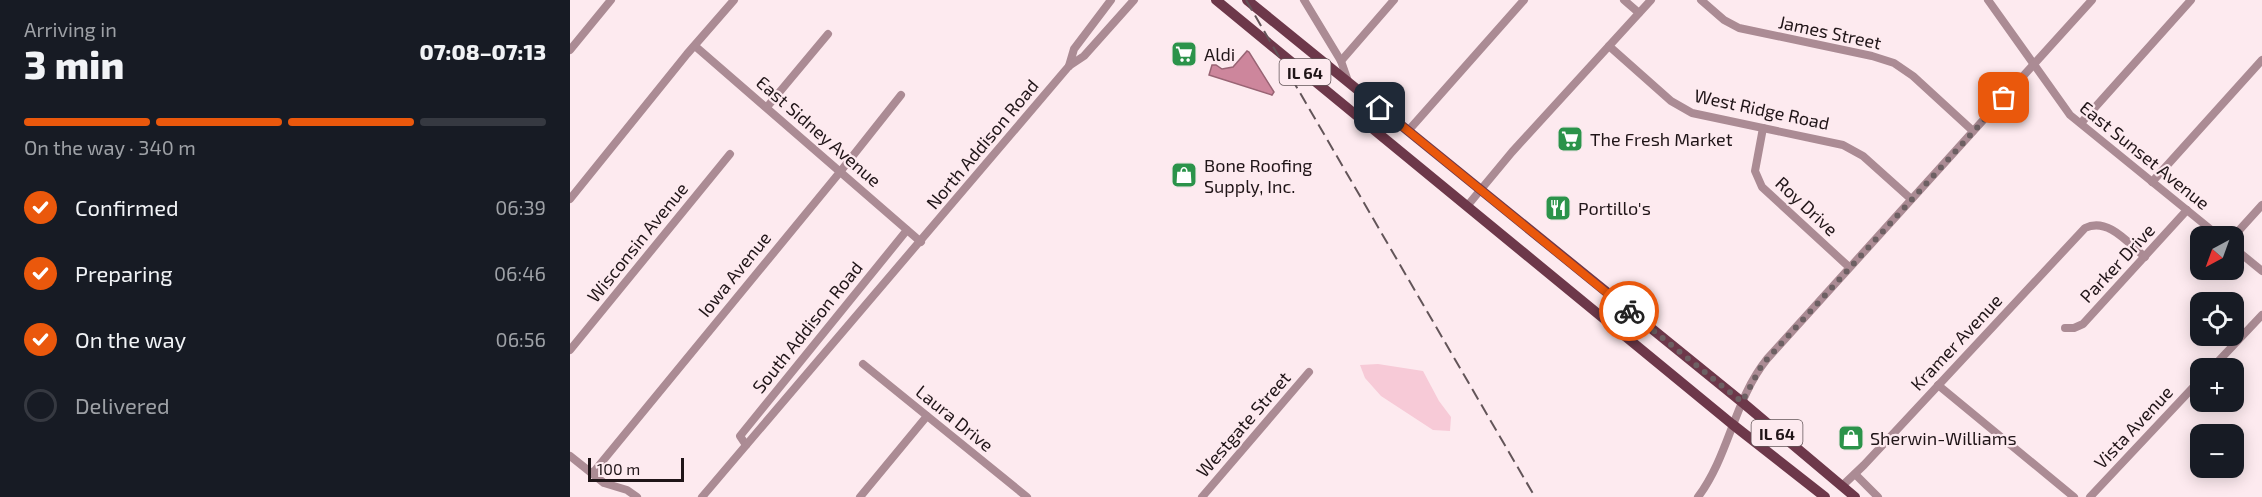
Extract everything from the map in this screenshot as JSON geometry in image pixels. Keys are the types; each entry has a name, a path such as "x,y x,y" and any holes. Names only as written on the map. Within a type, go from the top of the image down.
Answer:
{"main road":[{"name":"IL 64","path":"1216,0 1732,424 1823,496"},
{"name":"IL 64","path":"1247,0 1742,402 1855,497"}],"street":[{"path":"570,50 611,0"},
{"path":"570,199 734,0"},
{"name":"North Addison Road","path":"1069,66 1074,49 1111,0"},
{"name":"North Addison Road","path":"921,242 1069,66 1084,56 1134,0"},
{"path":"1304,0 1341,61 1348,81"},
{"path":"1341,61 1394,0"},
{"path":"1408,131 1524,0"},
{"path":"1624,0 1639,13"},
{"path":"1468,205 1512,152 1651,0"},
{"name":"James Street","path":"1701,0 1724,20 1739,28 1872,56 1894,63 1913,76 1974,130"},
{"name":"East Sunset Avenue","path":"1988,0 2063,107 2207,226"},
{"path":"1698,497 1712,478 1742,402 1767,359 2092,0"},
{"path":"2081,123 2192,0"},
{"path":"767,107 828,34"},
{"name":"East Sidney Avenue","path":"695,46 921,242"},
{"name":"West Ridge Road","path":"1609,46 1681,108 1707,117 1849,147 1863,156 1911,199"},
{"path":"2152,182 2262,60"},
{"name":"Iowa Avenue","path":"592,474 901,95"},
{"name":"Roy Drive","path":"1763,128 1755,171 1762,187 1849,267"},
{"name":"Wisconsin Avenue","path":"570,350 730,154"},
{"path":"2243,226 2262,205"},
{"name":"Parker Drive","path":"2065,328 2074,328 2082,324 2187,210"},
{"name":"Kramer Avenue","path":"1842,486 2082,230 2102,224 2145,257"},
{"name":"South Addison Road","path":"746,446 740,436 908,230"},
{"name":"South Addison Road","path":"702,497 921,242"},
{"path":"2244,256 2262,271"},
{"path":"2221,358 2262,315"},
{"name":"Laura Drive","path":"863,364 1027,497"},
{"name":"Westgate Street","path":"1202,497 1309,372"},
{"path":"1938,384 2074,497"},
{"name":"Vista Avenue","path":"2091,497 2190,391"},
{"path":"860,497 927,416"},
{"path":"570,456 604,483 627,490 637,497"},
{"path":"1855,474 1878,497"}],"shaded area":[{"path":"1247,51 1274,92 1272,95 1209,75 1212,65 1222,69 1233,67"},
{"path":"1378,364 1423,371 1439,401 1451,417 1450,431 1433,430 1381,396 1365,378 1360,365"}],"railway":[{"path":"1246,0 1535,497"}],"way so far":[{"path":"1629,311 1742,402 1762,365 2004,98"}],"place":[{"name":"Aldi","path":"1184,54"},
{"name":"The Fresh Market","path":"1570,139"},
{"name":"Bone Roofing Supply, Inc.","path":"1184,175"},
{"name":"Portillo's","path":"1558,208"},
{"name":"Sherwin-Williams","path":"1851,438"}],"route":[{"path":"1380,108 1629,311"}]}
